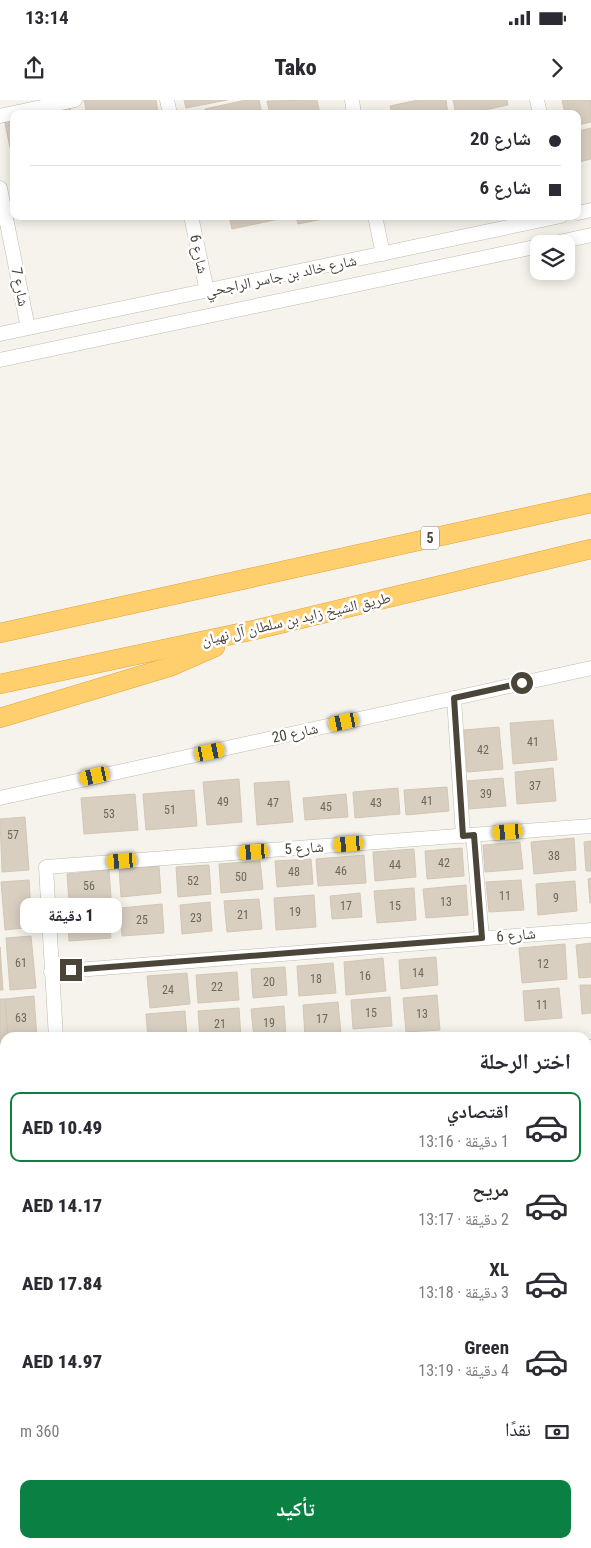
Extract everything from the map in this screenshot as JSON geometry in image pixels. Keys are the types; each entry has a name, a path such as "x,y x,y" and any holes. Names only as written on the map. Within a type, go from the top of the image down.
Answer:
{"highway":[{"name":"5","path":"0,633 591,503"},
{"name":"طريق الشيخ زايد بن سلطان آل نهيان","path":"0,684 254,630 591,549"},
{"path":"0,718 169,667 254,630"}],"street":[{"path":"28,110 75,100"},
{"name":"شارع 7","path":"0,188 28,328"},
{"name":"شارع 6","path":"192,220 207,291"},
{"path":"376,220 383,254"},
{"name":"شارع خالد بن جاسر الراجحي","path":"0,334 542,220"},
{"path":"575,239 591,235"},
{"name":"شارع خالد بن جاسر الراجحي","path":"0,360 530,248"},
{"path":"136,306 137,325 142,330"},
{"path":"96,314 102,319 104,326 103,334 98,340"},
{"name":"شارع 20","path":"0,798 591,668"},
{"path":"454,698 468,835 482,938"},
{"name":"شارع 5","path":"52,972 46,866 591,826"},
{"name":"شارع 6","path":"52,972 591,930"},
{"path":"52,972 56,1032"}],"building":[{"path":"84,100 156,100 158,110 86,110"},
{"path":"184,100 227,100 186,108"},
{"path":"246,100 259,100 261,110 205,110"},
{"path":"317,100 319,110 269,110 267,101"},
{"path":"418,100 446,100 447,110 391,110 390,106"},
{"path":"453,100 507,100 508,105 485,110 455,110"},
{"path":"562,100 591,100 591,122 581,124 581,110 564,110"},
{"path":"70,104 71,110 42,110"},
{"path":"10,117 10,148 4,118"},
{"path":"591,128 591,159 581,162 581,130"},
{"path":"230,220 275,220 232,229"},
{"path":"297,220 318,220 298,224"},
{"path":"553,720 557,760 513,764 510,723"},
{"path":"499,727 503,769 467,772 464,730"},
{"path":"553,768 556,801 517,804 515,772"},
{"path":"503,778 506,806 468,809 466,781"},
{"path":"239,779 242,822 207,825 203,782"},
{"path":"289,781 293,822 257,825 254,783"},
{"path":"447,787 449,811 406,815 404,790"},
{"path":"398,788 400,814 355,818 353,792"},
{"path":"194,790 197,826 146,830 143,794"},
{"path":"135,794 138,830 84,834 81,798"},
{"path":"346,794 348,817 305,820 303,798"},
{"path":"25,817 29,870 2,872 0,819"},
{"path":"574,838 576,870 534,874 531,842"},
{"path":"591,841 591,871 586,871 584,842"},
{"path":"520,842 523,869 485,872 483,845"},
{"path":"462,848 464,876 427,879 425,851"},
{"path":"414,849 416,877 375,881 373,852"},
{"path":"364,855 366,883 318,886 316,859"},
{"path":"311,859 313,884 277,887 275,861"},
{"path":"260,861 263,889 221,893 219,864"},
{"path":"209,865 211,894 178,897 176,867"},
{"path":"159,866 161,893 121,897 119,869"},
{"path":"109,870 111,898 69,902 67,874"},
{"path":"591,878 591,903 590,903 588,879"},
{"path":"29,880 32,927 5,930 1,882"},
{"path":"521,880 524,910 489,912 486,882"},
{"path":"575,881 577,911 538,915 536,884"},
{"path":"466,885 468,915 426,918 423,889"},
{"path":"414,888 416,920 377,923 374,891"},
{"path":"360,893 362,917 332,919 330,896"},
{"path":"314,895 316,927 276,930 274,898"},
{"path":"259,899 262,929 227,932 224,901"},
{"path":"210,902 212,931 182,934 180,905"},
{"path":"162,904 164,933 122,936 120,908"},
{"path":"108,906 111,938 69,941 67,910"},
{"path":"31,936 36,988 10,990 6,938"},
{"path":"591,943 591,977 579,978 576,945"},
{"path":"565,944 567,979 522,983 519,948"},
{"path":"0,947 3,990 0,990"},
{"path":"436,957 438,985 401,989 399,960"},
{"path":"383,958 386,991 346,995 344,962"},
{"path":"333,963 336,993 299,996 297,966"},
{"path":"285,967 287,995 253,998 251,969"},
{"path":"237,972 239,1000 198,1003 196,975"},
{"path":"187,973 190,1004 150,1008 147,976"},
{"path":"580,985 591,985 591,1013 582,1014"},
{"path":"559,988 562,1018 525,1021 523,991"},
{"path":"437,995 440,1030 406,1032 403,998"},
{"path":"34,996 37,1032 8,1032 5,999"},
{"path":"390,997 392,1026 353,1029 351,1000"},
{"path":"0,999 5,999 8,1032 0,1032"},
{"path":"338,1002 341,1032 305,1032 303,1005"},
{"path":"284,1006 286,1032 253,1032 251,1009"},
{"path":"239,1008 241,1032 200,1032 198,1011"},
{"path":"185,1011 187,1032 148,1032 146,1014"}],"route":[{"path":"71,970 482,938 474,835 463,836 454,698 522,683"}]}
